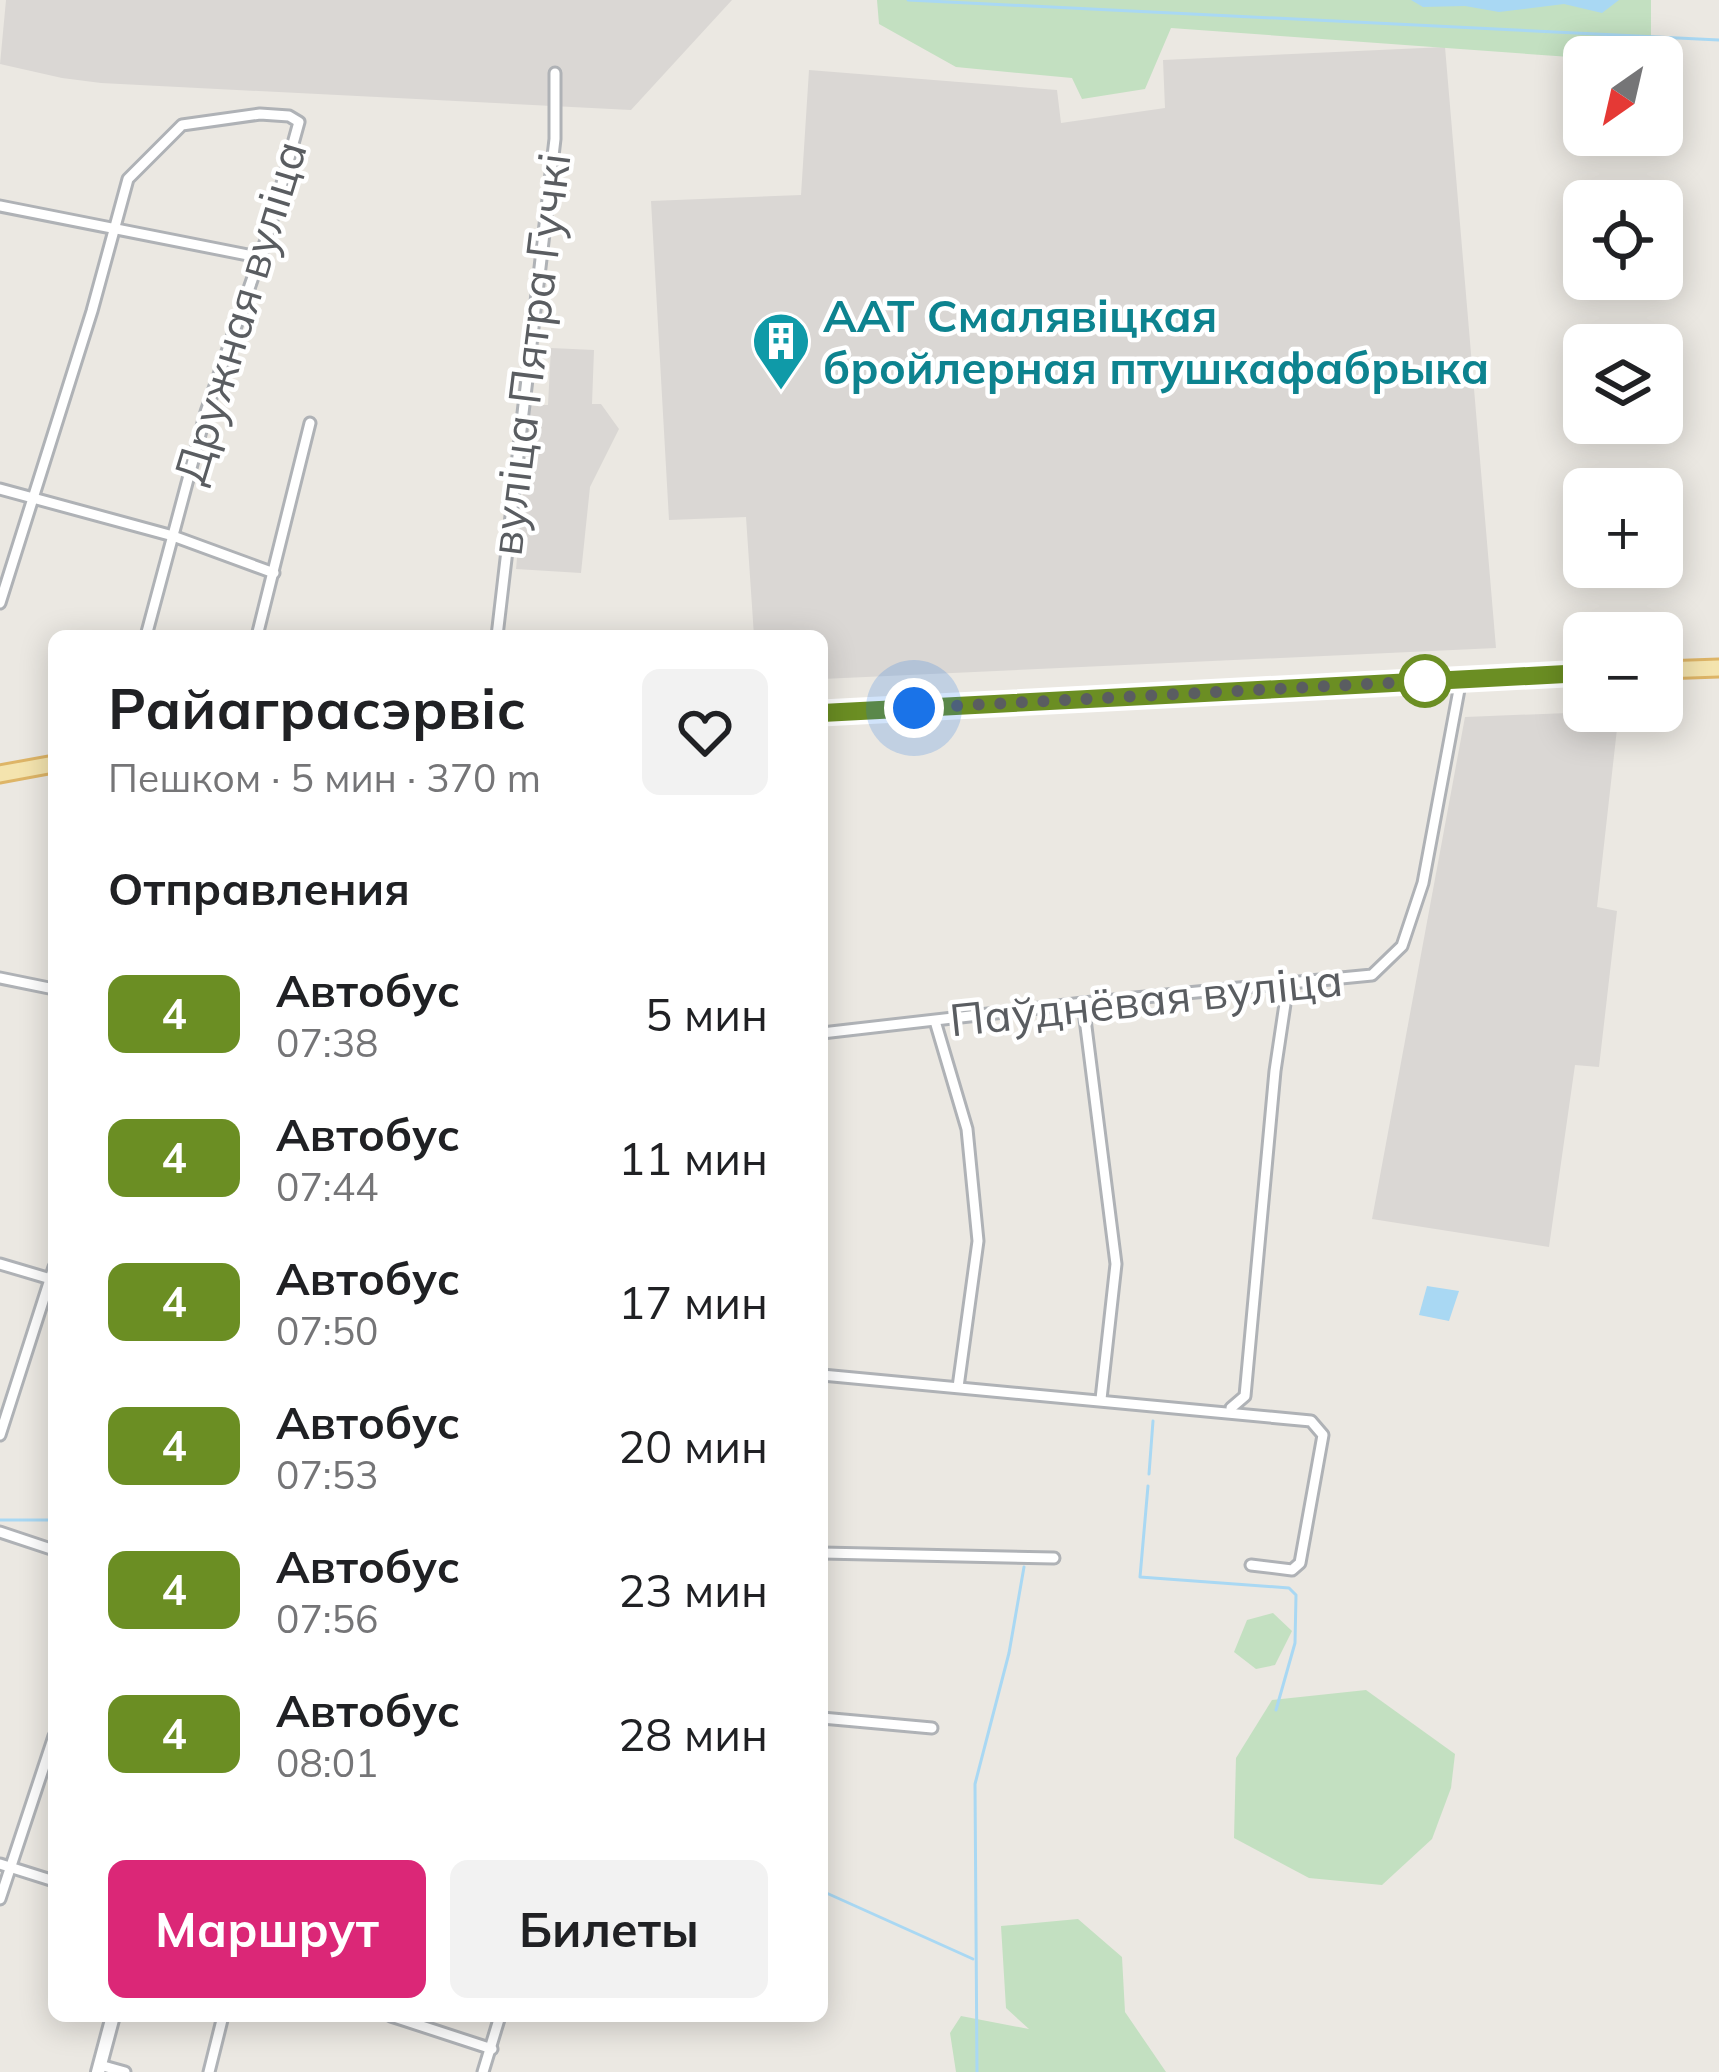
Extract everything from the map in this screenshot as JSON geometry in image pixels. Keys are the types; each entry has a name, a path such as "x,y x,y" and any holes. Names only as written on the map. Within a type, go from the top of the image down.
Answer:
{"main road":[{"path":"1683,669 1719,668"},
{"path":"828,713 1563,674"},
{"path":"0,774 48,765"}],"street":[{"name":"вуліца Пятра Гучкі","path":"498,630 555,139 555,73"},
{"name":"Дружная вуліца","path":"116,228 128,179 182,125 260,114 289,116 299,122 206,412 148,630"},
{"path":"0,206 258,257"},
{"path":"0,603 116,228"},
{"path":"259,630 310,423"},
{"path":"0,489 173,536 274,573"},
{"name":"Паўднёвая вуліца","path":"828,1033 1372,975 1402,946 1423,883 1461,679"},
{"path":"0,978 48,988"},
{"path":"1220,1411 1237,1406 1245,1396 1275,1070 1288,984"},
{"path":"1083,1003 1116,1264 1101,1399"},
{"path":"935,1021 967,1129 978,1240 958,1388"},
{"path":"0,1264 48,1279"},
{"path":"0,1435 48,1292"},
{"path":"828,1377 1311,1421 1323,1435 1300,1563 1292,1570 1251,1565"},
{"path":"0,1532 48,1548"},
{"path":"828,1553 1054,1558"},
{"path":"828,1719 932,1728"},
{"path":"0,1900 5,1866 48,1752"},
{"path":"5,1866 48,1879"},
{"path":"111,2022 99,2069 125,2072"},
{"path":"209,2072 222,2022"},
{"path":"409,2022 492,2049"},
{"path":"483,2072 499,2022"}],"shaded area":[{"path":"6,0 732,0 631,110 62,78 0,64"},
{"name":"ААТ Смалявіцкая бройлерная птушкафабрыка","path":"1445,47 1496,648 828,679 828,630 754,630 746,517 669,520 651,201 801,195 809,70 1057,90 1061,123 1165,108 1163,60"},
{"path":"551,348 594,350 592,404 601,404 619,429 590,487 581,573 516,569 531,405 548,405"},
{"path":"1563,713 1563,732 1617,732 1597,907 1617,911 1599,1067 1575,1065 1549,1247 1372,1219 1465,717"}],"green space":[{"path":"877,0 1651,0 1651,36 1563,36 1563,56 1171,28 1145,89 1082,99 1072,78 956,67 879,24"},
{"path":"1273,1613 1292,1631 1275,1665 1256,1669 1234,1652 1247,1620"},
{"path":"1366,1690 1455,1754 1451,1788 1432,1839 1382,1885 1309,1878 1234,1838 1236,1758 1272,1700"},
{"path":"1078,1919 1122,1957 1125,2012 1166,2072 956,2072 950,2033 961,2016 1029,2029 1006,2008 1001,1926"}],"water":[{"path":"1411,0 1619,0 1602,13 1564,4 1499,12 1465,6 1423,7"},
{"path":"1427,1286 1459,1291 1449,1321 1419,1315"}],"waterway":[{"path":"908,0 1719,40"},
{"path":"1149,1474 1153,1421"},
{"path":"1148,1486 1140,1577 1289,1588 1296,1595 1295,1643 1276,1710"},
{"path":"0,1520 48,1520"},
{"path":"977,2072 975,1784 1009,1653 1024,1567"},
{"path":"828,1894 973,1959"}],"bus line":[{"name":"4","path":"828,713 1563,674"}],"place":[{"name":"ААТ Смалявіцкая бройлерная птушкафабрыка","path":"781,392"}],"route":[{"path":"914,708 1425,681"}]}
